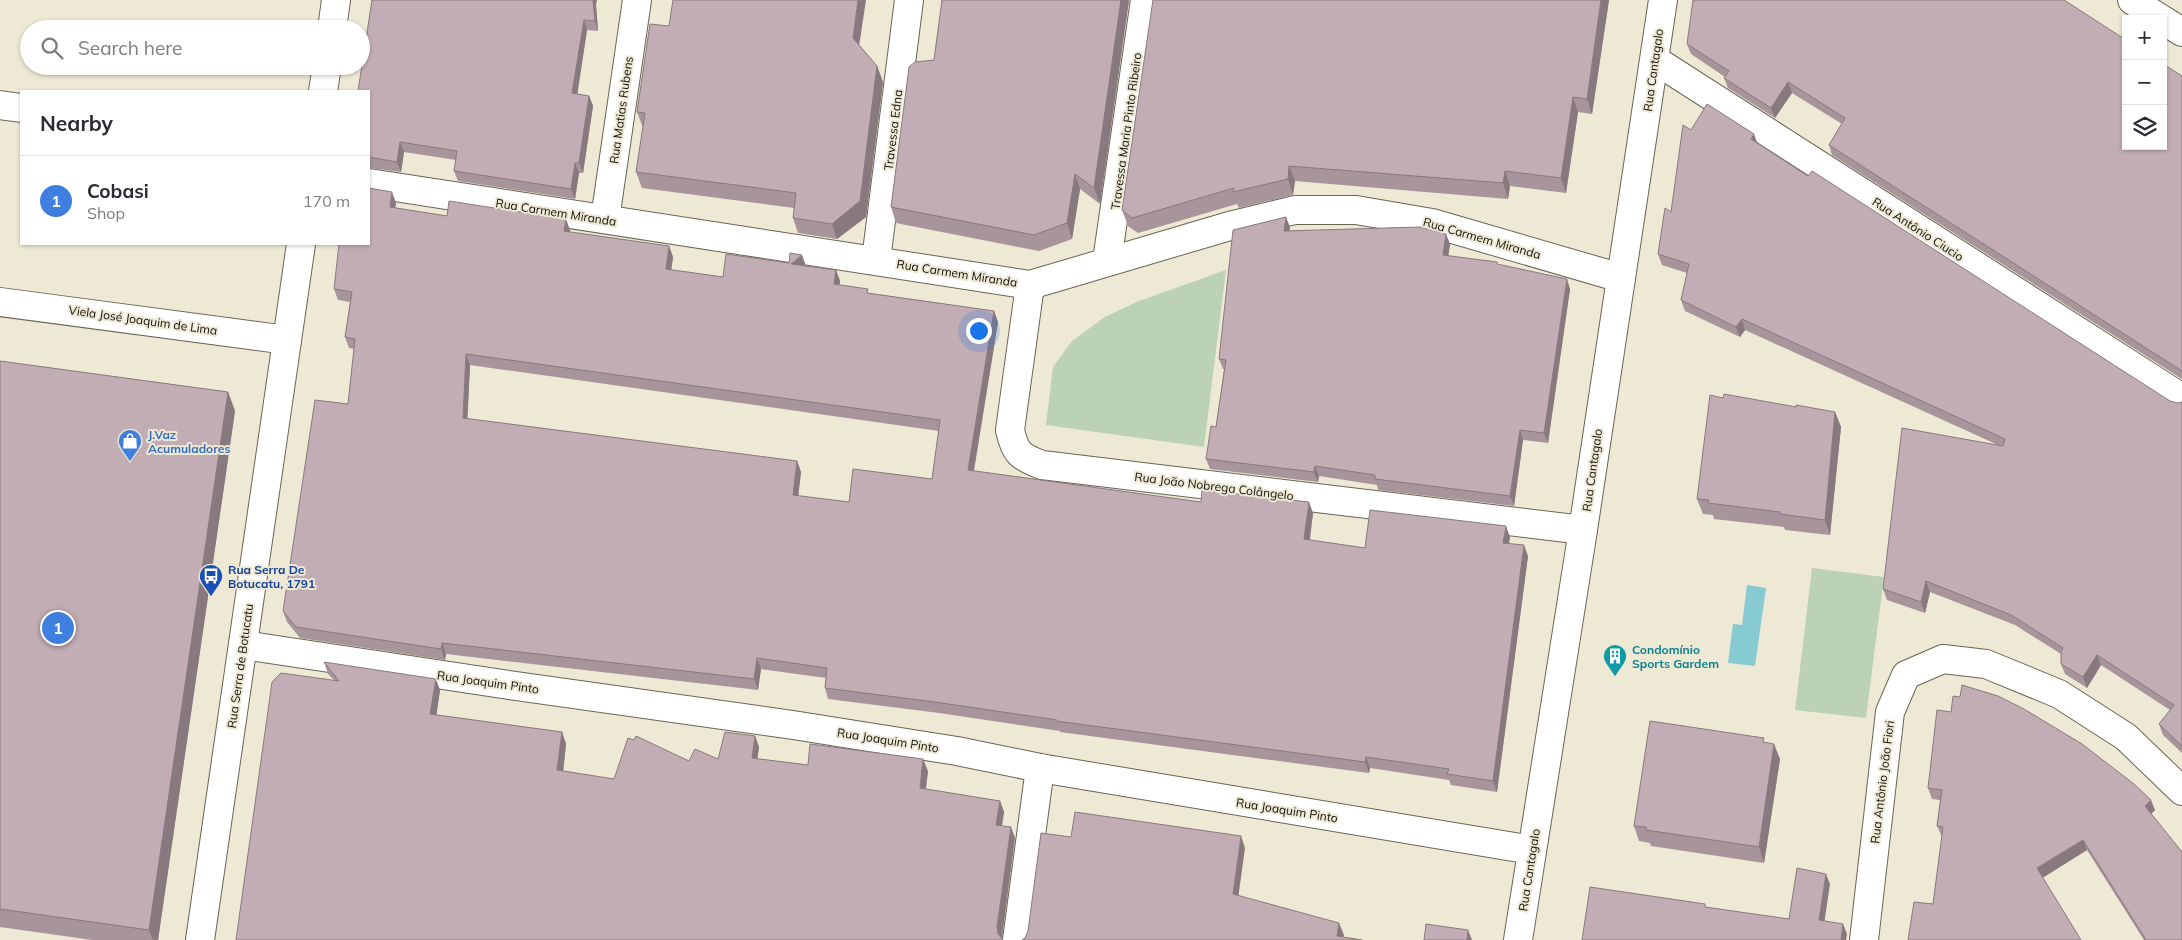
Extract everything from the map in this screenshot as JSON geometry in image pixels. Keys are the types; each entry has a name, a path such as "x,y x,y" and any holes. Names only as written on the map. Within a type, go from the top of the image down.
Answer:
{"street":[{"path":"333,20 336,0"},
{"name":"Rua Matias Rubens","path":"605,219 637,0"},
{"name":"Travessa Edna","path":"876,260 909,0"},
{"name":"Travessa Maria Pinto Ribeiro","path":"1106,261 1146,0"},
{"name":"Rua Cantagalo","path":"1518,940 1583,530 1663,0"},
{"path":"2132,0 2156,15"},
{"path":"2167,22 2182,32"},
{"name":"Rua Antônio Ciucio","path":"1655,60 2182,398"},
{"path":"323,90 325,75"},
{"path":"0,105 20,108"},
{"name":"Rua Carmem Miranda","path":"370,183 1030,285 1233,225 1295,210 1356,210 1432,222 1621,278"},
{"name":"Rua Serra de Botucatu","path":"200,940 301,245"},
{"name":"Rua João Nobrega Colângelo","path":"1030,285 1010,430 1013,446 1025,459 1042,465 1583,530"},
{"name":"Viela José Joaquim de Lima","path":"0,302 287,340"},
{"name":"Rua Joaquim Pinto","path":"243,645 508,686 793,725 957,751 1040,768 1532,850"},
{"name":"Rua Antônio João Fiori","path":"1864,940 1890,712 1906,676 1943,659 1986,664 2059,694 2126,737 2182,790"},
{"path":"1018,940 1040,768"}],"green space":[{"path":"1226,270 1204,447 1046,425 1053,367 1072,341 1105,317 1139,301"},
{"path":"1812,568 1884,577 1866,718 1795,710"}],"water":[{"path":"1747,585 1766,588 1755,666 1728,663 1733,624 1742,625"}],"building":[{"path":"372,0 593,0 595,21 584,20 572,93 589,96 579,163 575,163 571,189 454,171 457,151 400,142 397,162 370,157 370,90 358,90 360,75 370,75 369,20"},
{"path":"673,0 858,0 853,38 877,66 860,201 832,224 793,218 796,193 636,172 645,113 637,112 650,24 669,26"},
{"path":"942,0 1121,0 1094,188 1075,174 1067,223 1034,235 891,207 909,67 915,62 934,60"},
{"path":"1153,0 1601,0 1587,99 1573,97 1561,178 1505,171 1503,183 1289,166 1288,179 1233,192 1234,188 1132,218 1122,210"},
{"path":"1693,0 2064,0 2122,37 2122,150 2167,150 2167,67 2182,76 2182,371 1829,145 1845,118 1788,82 1771,108 1724,78 1729,71 1687,44"},
{"path":"1707,104 1754,134 1751,139 1808,176 1812,171 2170,401 2182,402 2182,746 2159,724 2174,705 2097,655 2083,677 2061,664 2063,648 2011,615 1926,581 1921,602 1883,589 1902,428 2003,446 2005,439 1742,319 1736,327 1681,300 1689,264 1658,254 1665,208 1671,212 1683,125 1691,130"},
{"path":"370,188 392,192 390,207 447,216 449,201 566,219 564,231 669,246 666,269 723,277 726,254 789,263 790,253 802,255 791,264 836,270 834,284 868,289 867,293 994,311 968,470 1201,502 1202,490 1309,502 1304,539 1365,548 1370,510 1506,526 1503,543 1524,545 1493,781 1447,774 1449,769 1366,757 1365,762 825,688 827,668 757,658 754,679 442,643 441,649 296,627 283,611 315,400 348,404 355,339 345,337 352,292 334,289 339,245 370,245","holes":["466,354 940,420 932,479 853,469 849,502 793,495 797,461 463,418"]},
{"path":"1286,217 1284,231 1420,227 1446,234 1443,255 1497,262 1497,264 1567,279 1544,433 1520,430 1510,496 1375,479 1375,475 1315,466 1314,472 1206,459 1211,426 1216,427 1226,360 1219,359 1233,230"},
{"path":"0,361 228,392 149,930 0,909"},
{"path":"1724,394 1835,412 1825,520 1708,503 1709,500 1697,499 1710,395 1723,398"},
{"path":"324,662 436,679 430,714 562,732 557,770 614,779 628,738 634,740 636,736 689,761 695,749 718,759 725,732 755,736 752,758 808,765 810,744 923,759 920,788 1000,801 996,825 1011,827 997,927 998,934 1003,940 236,940 272,682 281,673 339,681"},
{"path":"1962,685 1998,696 2024,709 2082,744 2134,784 2151,800 2145,806 2182,852 2182,940 2146,940 2083,840 2037,868 2081,940 1908,940 1914,902 1933,904 1943,827 1937,826 1942,790 1928,788 1937,710 1951,712 1953,696 1960,697"},
{"path":"1650,721 1764,738 1763,742 1774,744 1759,847 1646,830 1646,827 1634,826"},
{"path":"1075,812 1241,836 1233,894 1339,923 1337,936 1362,940 1022,940 1028,931 1041,833 1071,837"},
{"path":"1797,868 1826,874 1819,920 1843,924 1841,940 1582,940 1590,887 1789,919"},
{"path":"1426,924 1468,930 1467,940 1424,940"}],"place":[{"name":"J.Vaz Acumuladores","path":"130,462"},
{"name":"Rua Serra De Botucatu, 1791","path":"211,597"},
{"name":"Cobasi","path":"58,628"},
{"name":"Condomínio Sports Gardem","path":"1615,677"}]}
